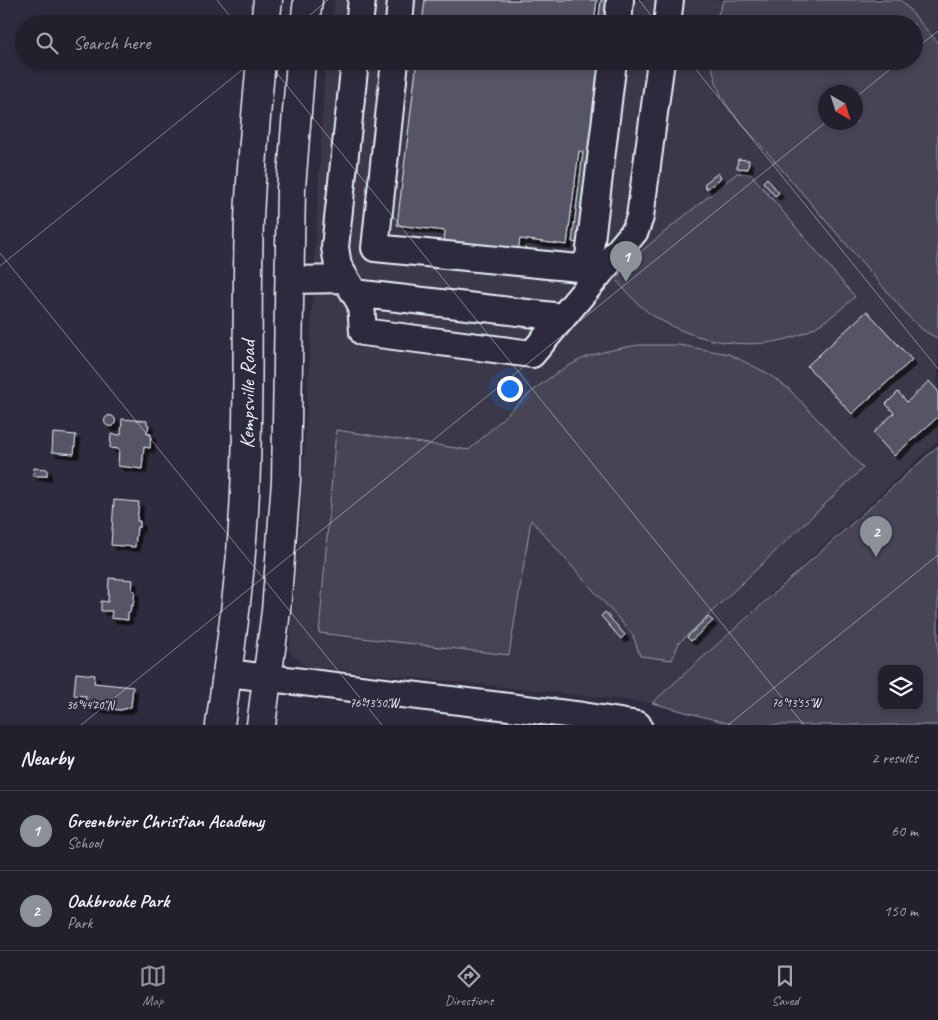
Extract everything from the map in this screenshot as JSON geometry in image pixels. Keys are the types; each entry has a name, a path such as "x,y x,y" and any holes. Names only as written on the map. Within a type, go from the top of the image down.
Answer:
{"main road":[{"path":"266,15 268,0"},
{"path":"306,15 308,0"},
{"name":"Kempsville Road","path":"220,725 239,576 244,512 247,448 249,220 254,124 260,70"},
{"name":"Kempsville Road","path":"261,725 282,546 286,482 291,188 300,70"}],"street":[{"path":"360,15 362,0"},
{"path":"400,15 401,0"},
{"path":"619,15 620,0"},
{"path":"668,15 670,0"},
{"path":"354,70 335,247 338,266 362,304 363,332 532,354 635,231 640,217 661,70"},
{"path":"394,70 374,248 578,268 584,264 588,257 612,70"},
{"path":"288,280 349,286 562,317"},
{"path":"228,673 583,721 638,725"}],"shaded area":[{"path":"335,0 938,0 938,441 652,703 305,666 289,652 301,513 325,70 923,70 923,15 332,15"},
{"path":"724,0 901,0 914,15 718,15"},
{"path":"923,26 938,43 938,339 923,330 910,318 732,112 718,88 713,70 923,70"},
{"path":"737,173 751,174 855,297 823,322 802,334 784,340 746,344 707,339 688,333 654,316 638,304 615,279 644,249"},
{"path":"638,345 679,345 729,354 767,373 789,389 863,468 679,643 672,660 640,656 633,635 531,520 509,655 319,633 336,430 469,450 525,398 555,374 589,356"},
{"path":"938,446 938,725 734,725 652,703"}],"building":[{"path":"425,0 597,0 595,15 423,15"},
{"path":"601,0 608,0 606,15 599,15"},
{"path":"416,70 600,70 579,243 572,242 583,152 579,151 567,245 520,239 518,250 444,241 445,231 397,225"},
{"path":"738,159 749,160 748,169 737,168"},
{"path":"718,173 721,178 707,189 704,184"},
{"path":"767,178 779,193 775,196 763,182"},
{"path":"867,311 912,360 852,414 807,366"},
{"path":"929,381 938,391 938,417 894,456 873,433 894,413 886,404 898,392 907,402"},
{"path":"110,415 116,421 110,427 104,421"},
{"path":"122,419 147,421 149,425 146,433 151,434 150,448 144,447 142,469 118,466 119,449 110,448 111,434 121,435"},
{"path":"53,433 76,435 74,454 52,452"},
{"path":"34,468 47,469 47,476 33,476"},
{"path":"114,500 139,502 137,521 140,521 140,527 137,527 135,547 111,545"},
{"path":"109,578 133,580 132,590 135,591 133,606 131,605 130,613 128,612 128,620 111,618 112,611 101,611 101,601 108,602"},
{"path":"605,612 625,635 621,639 601,616"},
{"path":"708,617 713,621 691,641 687,637"},
{"path":"76,673 95,675 94,683 133,687 131,707 121,710 85,707 86,696 74,695"}],"place":[{"name":"Greenbrier Christian Academy","path":"626,282"},
{"name":"Oakbrooke Park","path":"876,557"}]}
